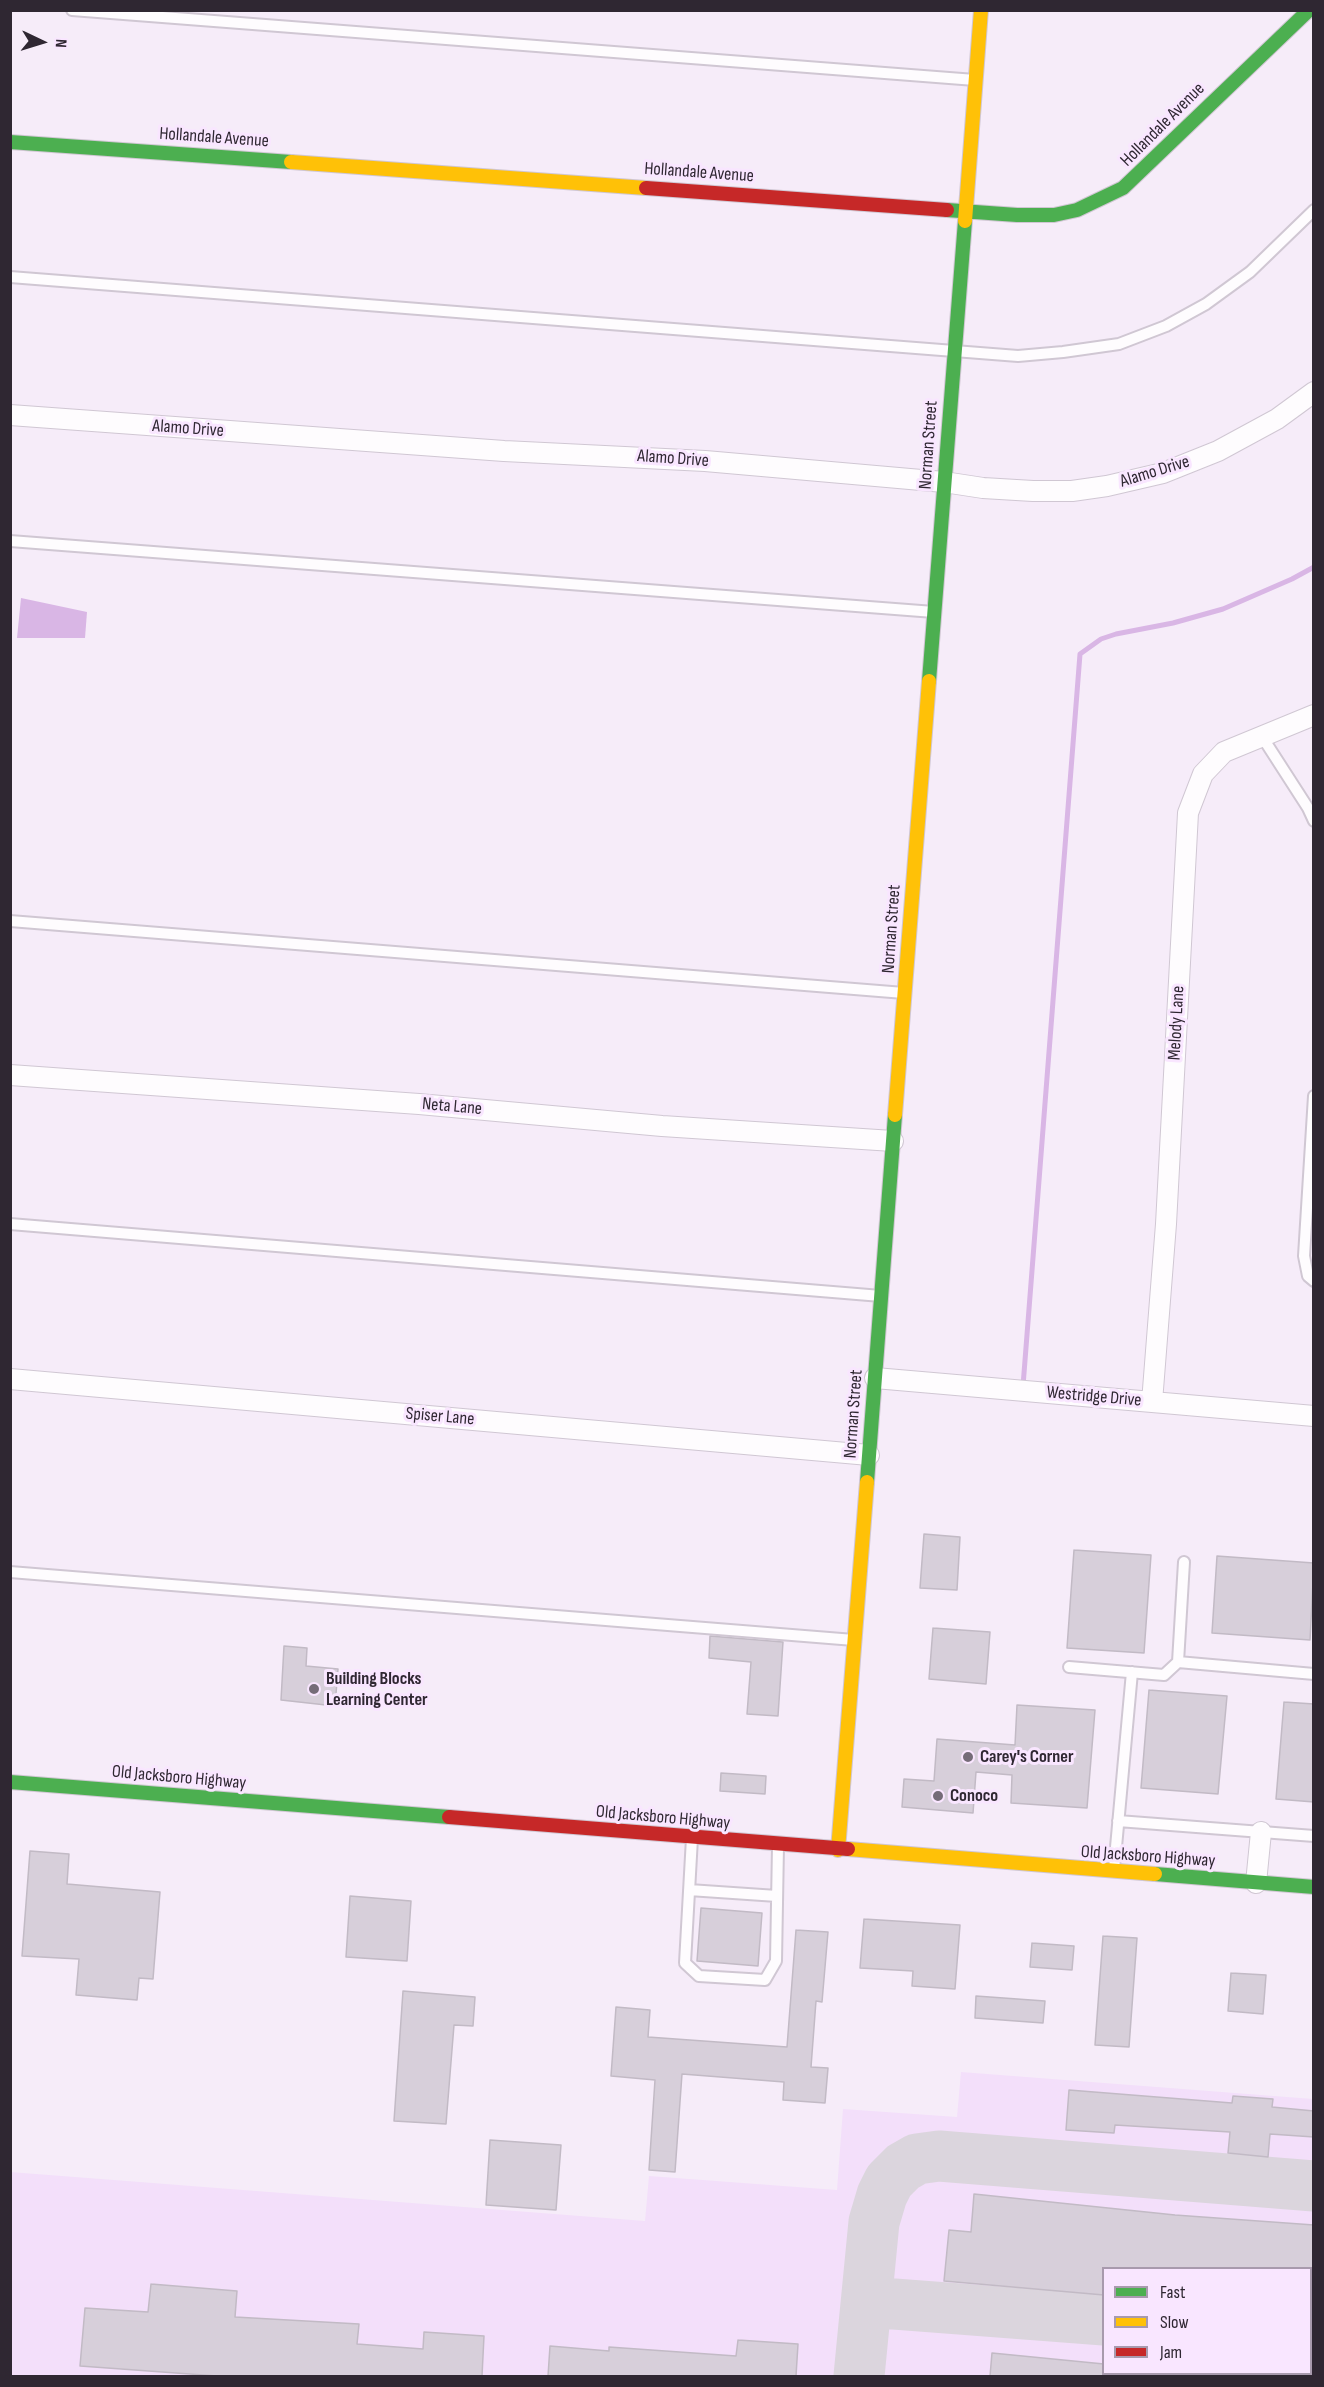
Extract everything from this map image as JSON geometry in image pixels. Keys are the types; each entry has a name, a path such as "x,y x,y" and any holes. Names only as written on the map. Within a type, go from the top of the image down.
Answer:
{"street":[{"name":"Norman Street","path":"838,1850 981,10"},
{"name":"Hollandale Avenue","path":"10,142 1017,215 1054,215 1077,210 1123,188 1310,10"},
{"name":"Alamo Drive","path":"10,415 493,451 705,460 1033,491 1071,491 1107,486 1163,473 1228,446 1277,419 1314,393"},
{"name":"Melody Lane","path":"1152,1402 1166,1224 1188,813 1203,774 1224,752 1314,715"},
{"name":"Neta Lane","path":"10,1075 419,1104 662,1126 893,1141"},
{"name":"Spiser Lane","path":"10,1378 869,1455"},
{"name":"Westridge Drive","path":"875,1378 1314,1416"},
{"name":"Old Jacksboro Highway","path":"10,1782 1314,1887"},
{"path":"1256,1883 1261,1832"}],"lane":[{"path":"72,10 976,80"},
{"path":"10,277 1018,356 1119,344 1166,326 1206,304 1250,272 1314,210"},
{"path":"10,541 934,612"},
{"path":"1261,735 1314,821"},
{"path":"10,921 905,993"},
{"path":"1314,1096 1304,1256 1308,1276 1314,1281"},
{"path":"10,1224 881,1296"},
{"path":"1069,1667 1164,1675 1178,1662 1184,1562"},
{"path":"10,1572 854,1640"},
{"path":"1178,1662 1314,1674"},
{"path":"1113,1872 1132,1672"},
{"path":"1118,1821 1314,1836"},
{"path":"692,1838 685,1963 699,1976 765,1980 776,1961 778,1845"},
{"path":"689,1890 777,1896"}],"shaded area":[{"path":"21,598 87,612 85,638 17,638"},
{"path":"961,2072 1313,2099 1313,2376 11,2376 10,2172 645,2221 649,2176 837,2190 843,2109 957,2117"}],"building":[{"path":"924,1534 960,1537 957,1590 920,1588"},
{"path":"1074,1550 1151,1555 1144,1653 1067,1648"},
{"path":"1217,1556 1314,1563 1310,1640 1212,1633"},
{"path":"933,1628 990,1632 986,1684 929,1679"},
{"path":"710,1636 783,1642 778,1716 747,1714 751,1662 709,1658"},
{"path":"284,1646 307,1648 306,1666 338,1669 335,1706 281,1700"},
{"path":"1149,1690 1227,1696 1218,1794 1141,1788"},
{"path":"1284,1702 1314,1704 1314,1802 1276,1799"},
{"path":"1017,1705 1095,1710 1087,1808 1011,1803 1012,1775 976,1772 973,1813 902,1807 904,1779 934,1781 937,1739 1015,1745"},
{"path":"721,1773 766,1776 765,1794 720,1791"},
{"path":"30,1851 69,1854 67,1884 160,1892 153,1979 139,1978 137,2000 76,1995 79,1959 22,1956"},
{"path":"350,1896 411,1901 407,1961 346,1957"},
{"path":"701,1908 762,1913 758,1966 697,1961"},
{"path":"864,1919 960,1925 955,1989 912,1986 913,1971 860,1968"},
{"path":"796,1930 828,1932 822,2002 816,2001 811,2067 828,2068 825,2103 783,2100 784,2082 682,2074 675,2172 649,2170 655,2080 611,2076 616,2007 650,2010 648,2037 787,2047"},
{"path":"1103,1936 1137,1938 1129,2047 1095,2045"},
{"path":"1032,1943 1074,1946 1072,1970 1030,1967"},
{"path":"1231,1973 1266,1975 1263,2014 1228,2011"},
{"path":"403,1991 475,1997 473,2026 454,2025 446,2124 394,2121"},
{"path":"976,1996 1045,2001 1043,2023 975,2018"},
{"path":"1069,2090 1232,2103 1233,2096 1273,2099 1272,2107 1314,2111 1314,2137 1270,2134 1268,2157 1228,2153 1230,2132 1115,2125 1114,2133 1066,2130"},
{"path":"490,2140 561,2145 556,2210 486,2205"},
{"path":"974,2194 1175,2215 1314,2225 1314,2268 1102,2267 1102,2295 944,2281 949,2230 971,2232"},
{"path":"151,2284 237,2291 235,2317 359,2324 357,2344 423,2349 424,2332 484,2336 482,2376 217,2376 80,2366 85,2308 148,2312"},
{"path":"738,2340 798,2344 796,2376 548,2376 550,2346 609,2351 609,2347 736,2356"},
{"path":"992,2353 1102,2364 1102,2375 1121,2375 1121,2376 990,2376"}],"waterway":[{"path":"1023,1386 1080,654 1101,639 1116,634 1173,623 1223,609 1314,567"}],"taxiway":[{"path":"859,2376 874,2222 889,2181 903,2167 917,2159 939,2156 1314,2186"},
{"path":"868,2302 1102,2320"}],"traffic: fast":[{"path":"947,210 1054,215 1077,210 1123,188 1309,10"},
{"path":"10,142 291,162"},
{"path":"929,681 965,221"},
{"path":"867,1482 895,1115"},
{"path":"10,1782 449,1817"},
{"path":"1155,1874 1314,1887"}],"traffic: slow":[{"path":"965,221 981,10"},
{"path":"291,162 646,188"},
{"path":"895,1115 929,681"},
{"path":"838,1850 867,1482"},
{"path":"848,1849 1155,1874"}],"traffic: jam":[{"path":"646,188 947,210"},
{"path":"449,1817 848,1849"}],"place":[{"name":"Building Blocks Learning Center","path":"314,1689"},
{"name":"Carey's Corner","path":"968,1757"},
{"name":"Conoco","path":"938,1796"}]}
